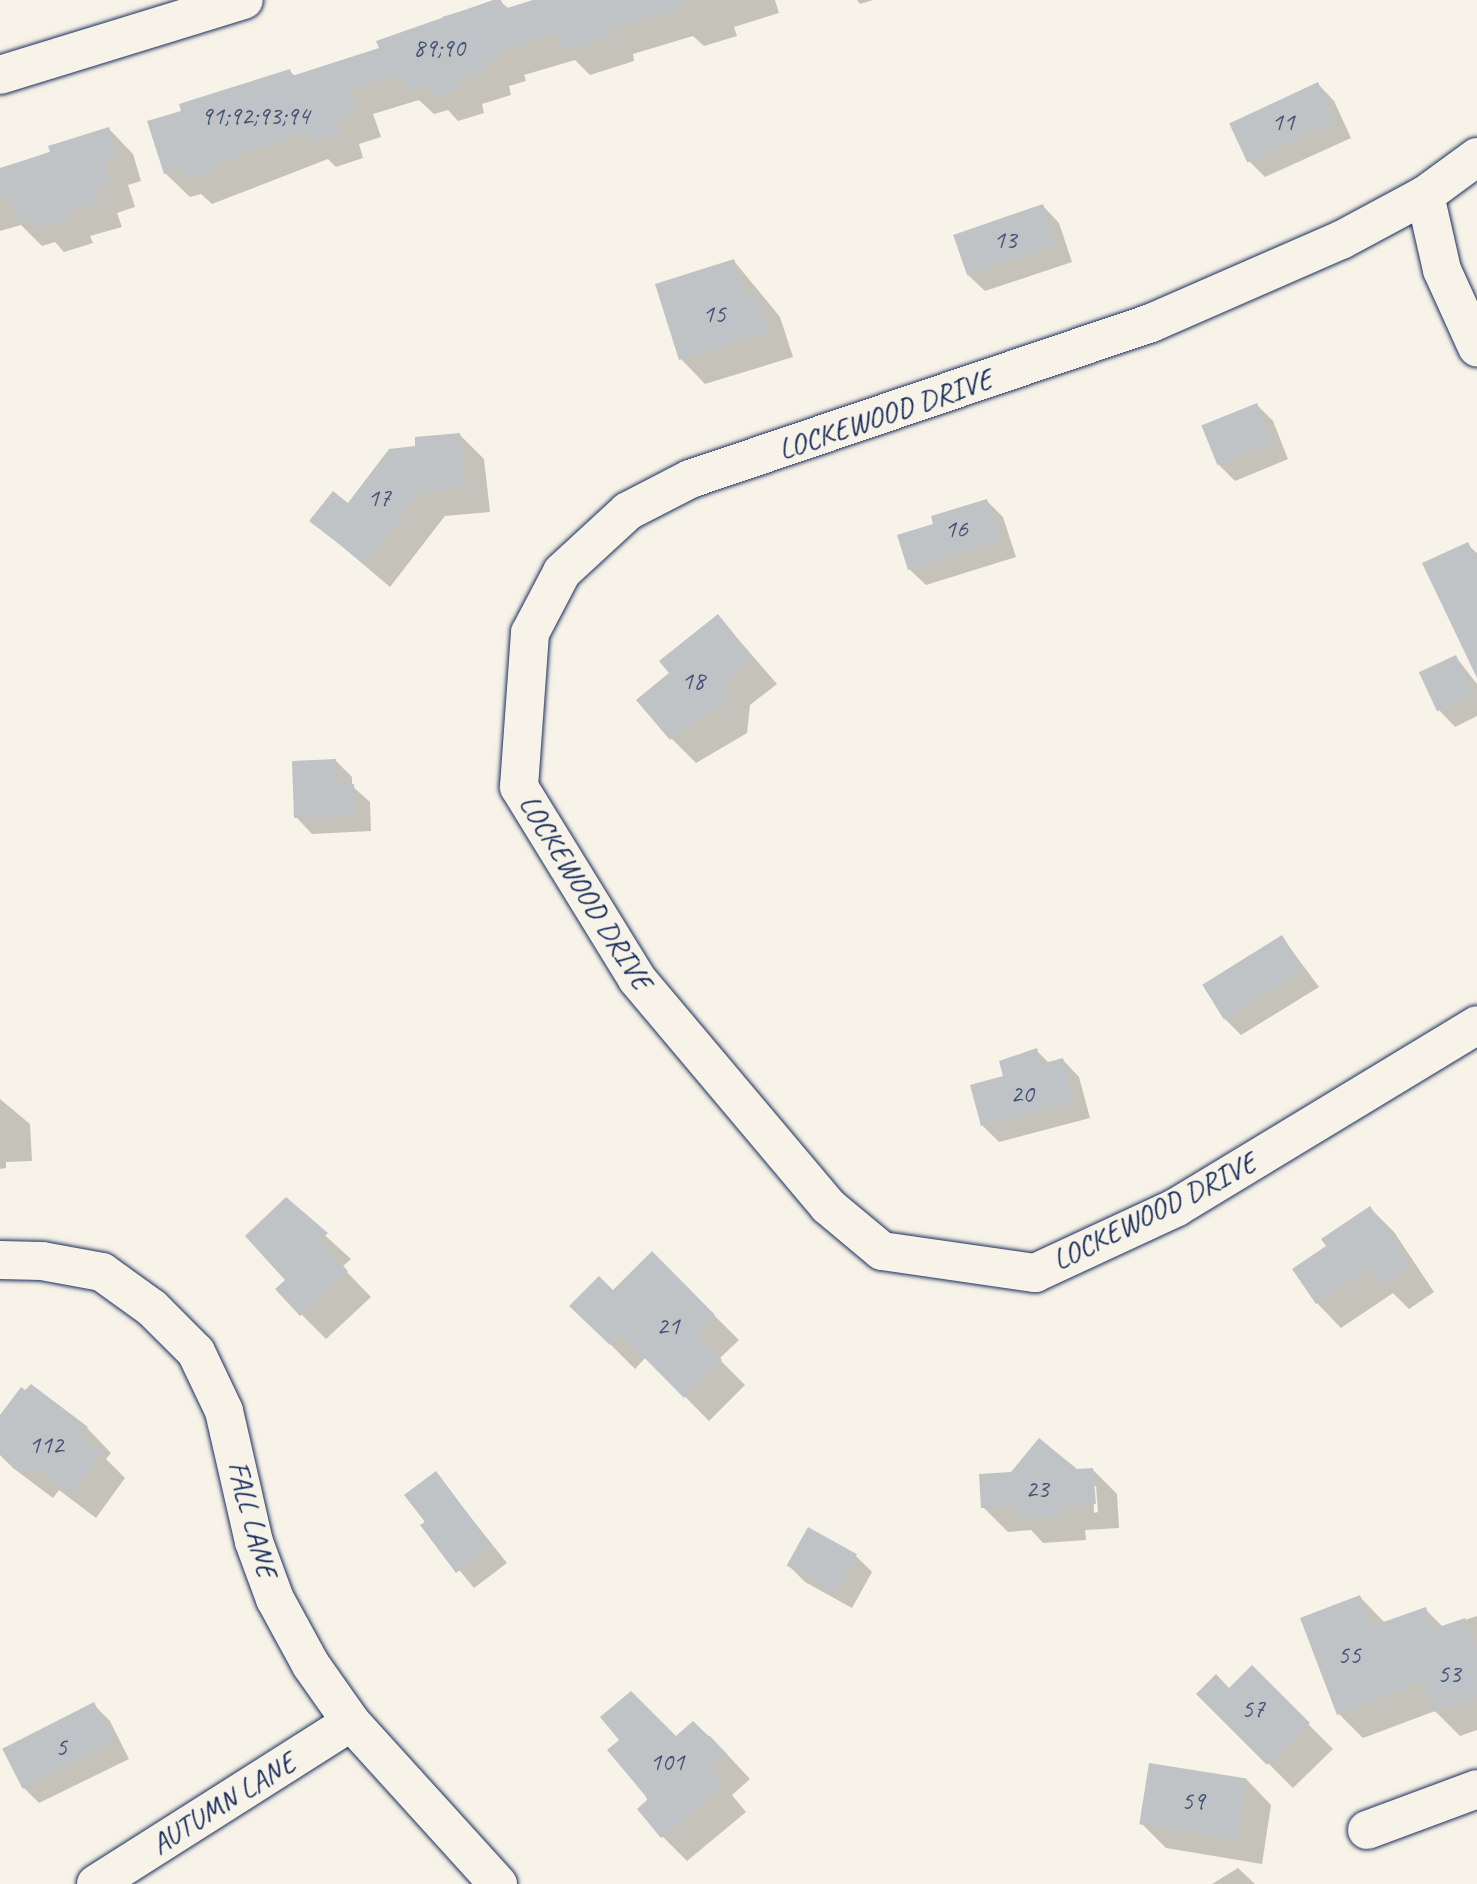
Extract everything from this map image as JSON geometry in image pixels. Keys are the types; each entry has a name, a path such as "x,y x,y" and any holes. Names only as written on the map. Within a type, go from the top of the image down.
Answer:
{"street":[{"path":"0,75 244,0"},
{"name":"LOCKEWOOD DRIVE","path":"1477,157 1425,195 1341,240 1151,323 690,479 628,511 562,572 530,633 519,788 637,979 828,1206 882,1251 1035,1273 1177,1207 1477,1025"},
{"path":"1425,195 1442,270 1477,346"},
{"name":"FALL LANE","path":"0,1260 42,1261 102,1272 152,1308 196,1352 225,1411 254,1542 275,1599 311,1665 351,1722 498,1884"},
{"name":"AUTUMN LANE","path":"96,1884 351,1722"},
{"path":"1367,1830 1477,1789"}],"building":[{"path":"493,0 501,0 504,9 533,0 684,0 685,7 609,30 611,37 564,51 558,33 501,51 502,56 485,62 488,71 458,80 461,88 432,97 428,85 408,91 402,74 350,89 357,113 336,120 340,133 310,143 307,133 242,154 215,165 216,171 185,180 182,168 164,174 147,121 181,111 179,104 290,69 292,76 379,48 376,41"},
{"path":"1318,82 1336,121 1247,162 1229,123"},
{"path":"109,127 118,156 104,160 111,183 94,188 98,202 67,212 70,219 38,228 35,217 16,223 9,197 0,200 0,168 50,152 48,146"},
{"path":"1043,204 1057,245 967,276 953,235"},
{"path":"734,259 745,295 756,291 769,332 679,360 655,284"},
{"path":"1257,403 1273,443 1217,465 1201,425"},
{"path":"460,433 466,488 421,492 365,564 309,521 333,491 348,503 389,449 415,446 415,437"},
{"path":"987,499 1001,541 908,570 897,535 933,524 931,516"},
{"path":"1468,542 1477,561 1477,678 1422,563"},
{"path":"718,614 753,658 726,681 723,708 702,717 670,740 636,700 669,673 659,661"},
{"path":"1456,655 1474,694 1437,711 1419,672"},
{"path":"336,759 337,785 354,784 356,816 294,818 292,761"},
{"path":"1282,935 1304,970 1224,1020 1202,985"},
{"path":"1037,1048 1041,1064 1063,1058 1074,1102 981,1126 970,1085 1003,1076 999,1061"},
{"path":"286,1197 328,1233 319,1241 348,1271 300,1316 275,1289 285,1280 245,1236"},
{"path":"1370,1206 1411,1267 1383,1286 1371,1266 1316,1304 1292,1269 1326,1246 1321,1239"},
{"path":"652,1251 715,1315 696,1333 722,1360 684,1398 621,1334 610,1345 569,1306 599,1276 613,1290"},
{"path":"31,1384 88,1427 80,1437 102,1453 70,1495 34,1467 28,1475 0,1454 0,1415 21,1387 25,1390"},
{"path":"1039,1438 1077,1469 1093,1468 1096,1504 1062,1506 1062,1516 1017,1519 1016,1506 981,1508 979,1474 1011,1472"},
{"path":"436,1471 492,1546 456,1573 420,1525 425,1522 404,1495"},
{"path":"808,1527 857,1554 836,1593 787,1565"},
{"path":"1360,1595 1372,1626 1426,1607 1433,1629 1465,1618 1477,1651 1477,1697 1433,1712 1423,1682 1337,1715 1300,1618"},
{"path":"1252,1665 1310,1723 1267,1765 1196,1694 1216,1674 1229,1688"},
{"path":"631,1691 676,1736 693,1721 727,1754 708,1769 723,1786 661,1838 637,1809 648,1799 607,1750 619,1740 600,1717"},
{"path":"94,1702 114,1742 23,1789 2,1749"},
{"path":"1149,1763 1247,1778 1237,1840 1139,1824"}]}
